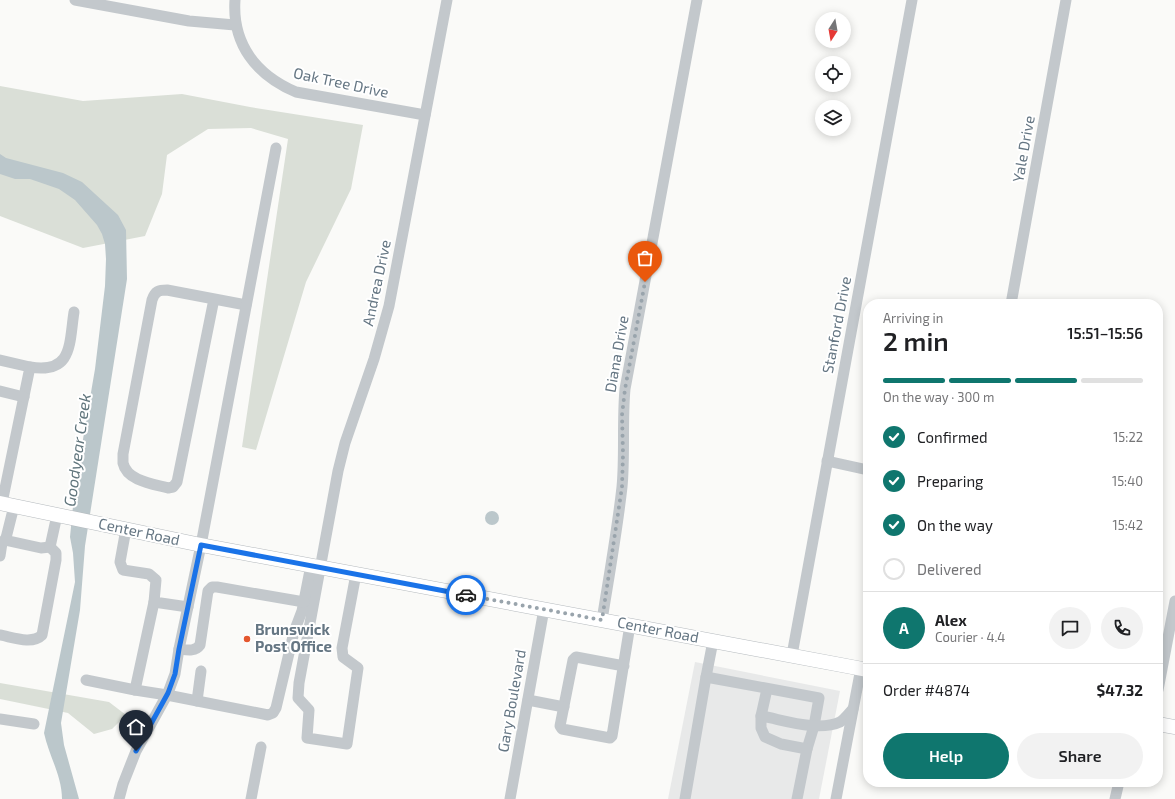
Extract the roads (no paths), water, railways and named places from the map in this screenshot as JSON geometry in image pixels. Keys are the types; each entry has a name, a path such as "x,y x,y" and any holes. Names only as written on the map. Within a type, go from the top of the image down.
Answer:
{"main road":[{"name":"Center Road","path":"5,504 201,545 863,669"},
{"path":"1163,725 1175,727"}],"street":[{"path":"74,0 189,22 235,24"},
{"name":"Oak Tree Drive","path":"235,0 235,24 238,35 249,56 257,67 280,85 296,92 425,115"},
{"name":"Andrea Drive","path":"316,566 345,443 374,359 389,306 447,0"},
{"name":"Diana Drive","path":"602,620 622,487 622,415 625,389 697,0"},
{"name":"Stanford Drive","path":"792,656 912,0"},
{"name":"Yale Drive","path":"1012,299 1066,0"},
{"path":"119,799 122,784 136,751 167,695 175,674 201,545 276,148"},
{"path":"214,299 177,482 173,487 168,488 138,479 128,471 123,464 123,454 154,294 159,290 167,290 246,305"},
{"path":"0,360 42,369 64,360 67,354 74,312"},
{"path":"0,556 2,543 6,538 5,504 30,367"},
{"path":"0,391 24,397"},
{"path":"827,462 863,469"},
{"path":"50,547 64,516"},
{"path":"126,529 120,562 123,570 150,574 156,580 154,602 135,690"},
{"path":"6,538 9,541 41,548 50,547"},
{"path":"0,635 32,641 38,639 42,635 56,560 56,553 50,547"},
{"path":"86,680 268,715 273,713 276,708 294,632 316,566"},
{"path":"316,566 312,612 299,683 298,698 309,710 307,738 347,744 358,668 343,656 342,648 356,574"},
{"path":"179,649 194,650 200,645 208,592 212,587 304,602"},
{"path":"1163,644 1175,601"},
{"path":"154,602 188,606"},
{"name":"Gary Boulevard","path":"510,799 544,609"},
{"path":"624,666 576,657 573,660 560,726 562,728 610,738 612,736 624,666 630,625"},
{"path":"685,799 713,641"},
{"path":"196,701 201,671"},
{"path":"836,799 853,709 863,673"},
{"path":"706,677 819,698 797,799"},
{"path":"767,689 761,716 761,728 765,738 781,744 807,749"},
{"path":"528,700 564,707"},
{"path":"761,716 814,726 827,726 842,721 853,709"},
{"path":"0,719 34,724"},
{"path":"249,798 261,747"},
{"path":"1115,799 1118,787"}],"place":[{"name":"Brunswick Post Office","path":"247,639"}],"water label":[{"name":"Goodyear Creek","path":"77,450"}]}
